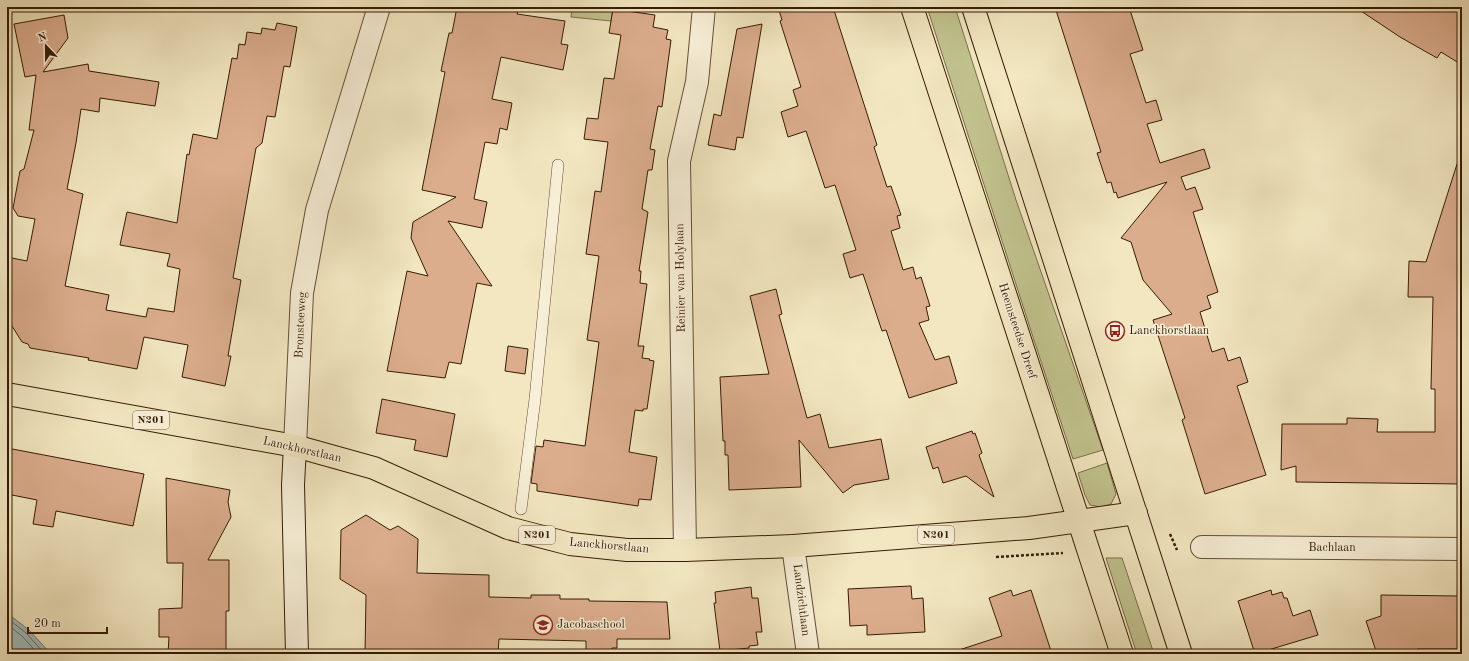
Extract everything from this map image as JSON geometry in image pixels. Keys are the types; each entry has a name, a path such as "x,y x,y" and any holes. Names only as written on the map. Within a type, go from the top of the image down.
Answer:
{"main road":[{"name":"Heemsteedse Dreef","path":"912,7 1122,654"},
{"path":"972,7 1181,654"},
{"name":"Lanckhorstlaan","path":"7,394 295,446 374,468 508,528 570,544 627,550 685,550 793,546 1029,528 1136,513"}],"street":[{"name":"Bronsteeweg","path":"297,654 293,490 302,293 318,210 379,7"},
{"name":"Reinier van Holylaan","path":"685,550 679,161 697,82 704,7"},
{"name":"Landzichtlaan","path":"793,546 808,654"},
{"name":"Bachlaan","path":"1202,547 1462,549"}],"lane":[{"path":"521,509 535,399 558,165"}],"green space":[{"path":"572,7 613,7 611,21 571,17"},
{"path":"927,7 955,7 1016,200 1103,450 1073,459"},
{"path":"1107,463 1116,494 1111,504 1101,507 1090,505 1078,473"},
{"path":"1106,558 1122,558 1154,654 1137,654"}],"water":[{"path":"7,613 29,630 51,654 7,654"}],"building":[{"path":"457,7 519,7 517,14 565,21 561,44 568,45 563,70 501,57 492,99 512,103 507,130 500,128 497,144 485,142 474,199 487,202 482,228 448,221 492,286 477,283 461,364 449,362 445,378 387,371 407,271 428,276 411,238 413,222 456,197 422,190 445,72 441,71 449,33 452,33"},
{"path":"778,7 833,7 877,145 874,147 887,187 891,186 901,215 897,216 900,228 891,231 903,270 913,267 916,279 921,277 930,306 926,307 929,320 919,323 935,360 949,356 957,383 909,398 886,330 882,331 863,274 850,278 843,254 856,250 835,185 825,188 806,131 788,137 781,112 798,106 793,90 801,87 780,21 782,20"},
{"path":"1055,7 1129,7 1143,50 1130,54 1146,103 1156,100 1162,120 1147,124 1160,163 1204,149 1210,168 1181,177 1186,190 1195,187 1203,209 1193,212 1218,292 1207,296 1211,308 1200,312 1212,352 1224,348 1228,361 1240,357 1248,382 1237,386 1266,475 1205,494 1182,420 1185,418 1153,320 1172,314 1143,280 1131,242 1121,238 1167,182 1118,198 1116,192 1114,193 1111,182 1107,183 1097,153 1101,152"},
{"path":"1355,7 1462,7 1462,65 1441,52 1437,58 1400,37"},
{"path":"613,9 655,15 653,27 668,30 666,39 671,40 662,107 658,106 650,149 655,150 652,170 648,170 642,209 648,212 639,271 641,271 640,283 647,284 638,346 644,346 642,358 654,361 647,409 643,409 643,411 635,410 629,452 657,457 651,500 639,499 638,506 537,491 537,484 531,483 536,446 543,447 544,440 585,446 599,342 587,340 599,256 586,254 595,191 601,192 608,142 584,139 587,118 598,119 604,78 614,79 621,35 609,33"},
{"path":"64,15 68,38 43,72 88,64 89,71 159,82 155,106 100,98 99,112 81,109 67,189 83,194 65,286 109,295 106,310 146,317 148,308 174,312 180,269 167,266 170,254 120,245 127,212 177,223 187,154 189,155 193,134 217,139 232,58 237,59 239,44 245,45 247,32 261,34 262,28 275,30 277,23 297,27 290,67 284,66 275,117 267,116 262,143 256,148 233,278 241,280 228,356 231,356 225,386 182,377 188,345 144,337 137,369 88,360 89,358 30,348 28,344 22,342 7,318 7,257 27,261 35,219 18,216 13,208 20,171 24,169 34,130 29,130 36,75 25,77 14,24"},
{"path":"762,24 743,138 737,137 735,150 708,145 714,114 721,116 737,29"},
{"path":"1457,164 1462,164 1462,484 1296,482 1296,466 1281,470 1282,424 1347,424 1347,418 1378,419 1377,432 1435,432 1435,389 1431,389 1433,297 1408,297 1409,261 1426,262"},
{"path":"776,289 782,314 779,315 807,418 820,414 829,448 881,439 889,479 854,485 843,493 799,440 801,487 729,490 728,455 725,455 725,441 723,441 720,377 769,374 750,296"},
{"path":"508,346 528,349 525,374 505,371"},
{"path":"382,399 455,414 447,457 414,450 416,440 376,433"},
{"path":"972,431 973,434 975,433 982,453 979,455 994,497 966,476 943,483 938,467 933,469 926,447"},
{"path":"7,448 144,474 133,526 56,511 53,527 33,524 37,500 7,494"},
{"path":"166,478 230,490 228,502 231,517 208,560 229,560 229,611 226,611 226,654 168,654 169,637 159,637 159,609 182,608 183,563 167,563"},
{"path":"366,515 390,530 398,526 418,539 417,573 489,575 489,597 531,598 531,595 560,595 560,599 589,599 589,601 667,602 670,639 617,639 617,648 612,648 612,654 586,654 586,641 499,639 498,654 365,654 366,595 340,579 341,530"},
{"path":"911,586 912,599 923,598 925,632 867,635 867,625 850,626 848,589"},
{"path":"751,587 752,598 758,598 762,632 756,632 758,645 749,646 749,648 720,651 714,603 716,603 715,592"},
{"path":"1011,590 1013,596 1031,590 1052,654 960,654 959,650 1002,636 989,598"},
{"path":"1271,590 1272,595 1282,592 1284,598 1287,598 1293,616 1310,610 1318,635 1255,654 1238,601"},
{"path":"1381,595 1459,596 1459,649 1417,649 1417,654 1377,654 1366,621 1381,616"}],"place":[{"name":"Lanckhorstlaan","path":"1115,331"},
{"name":"Jacobaschool","path":"543,625"}]}
